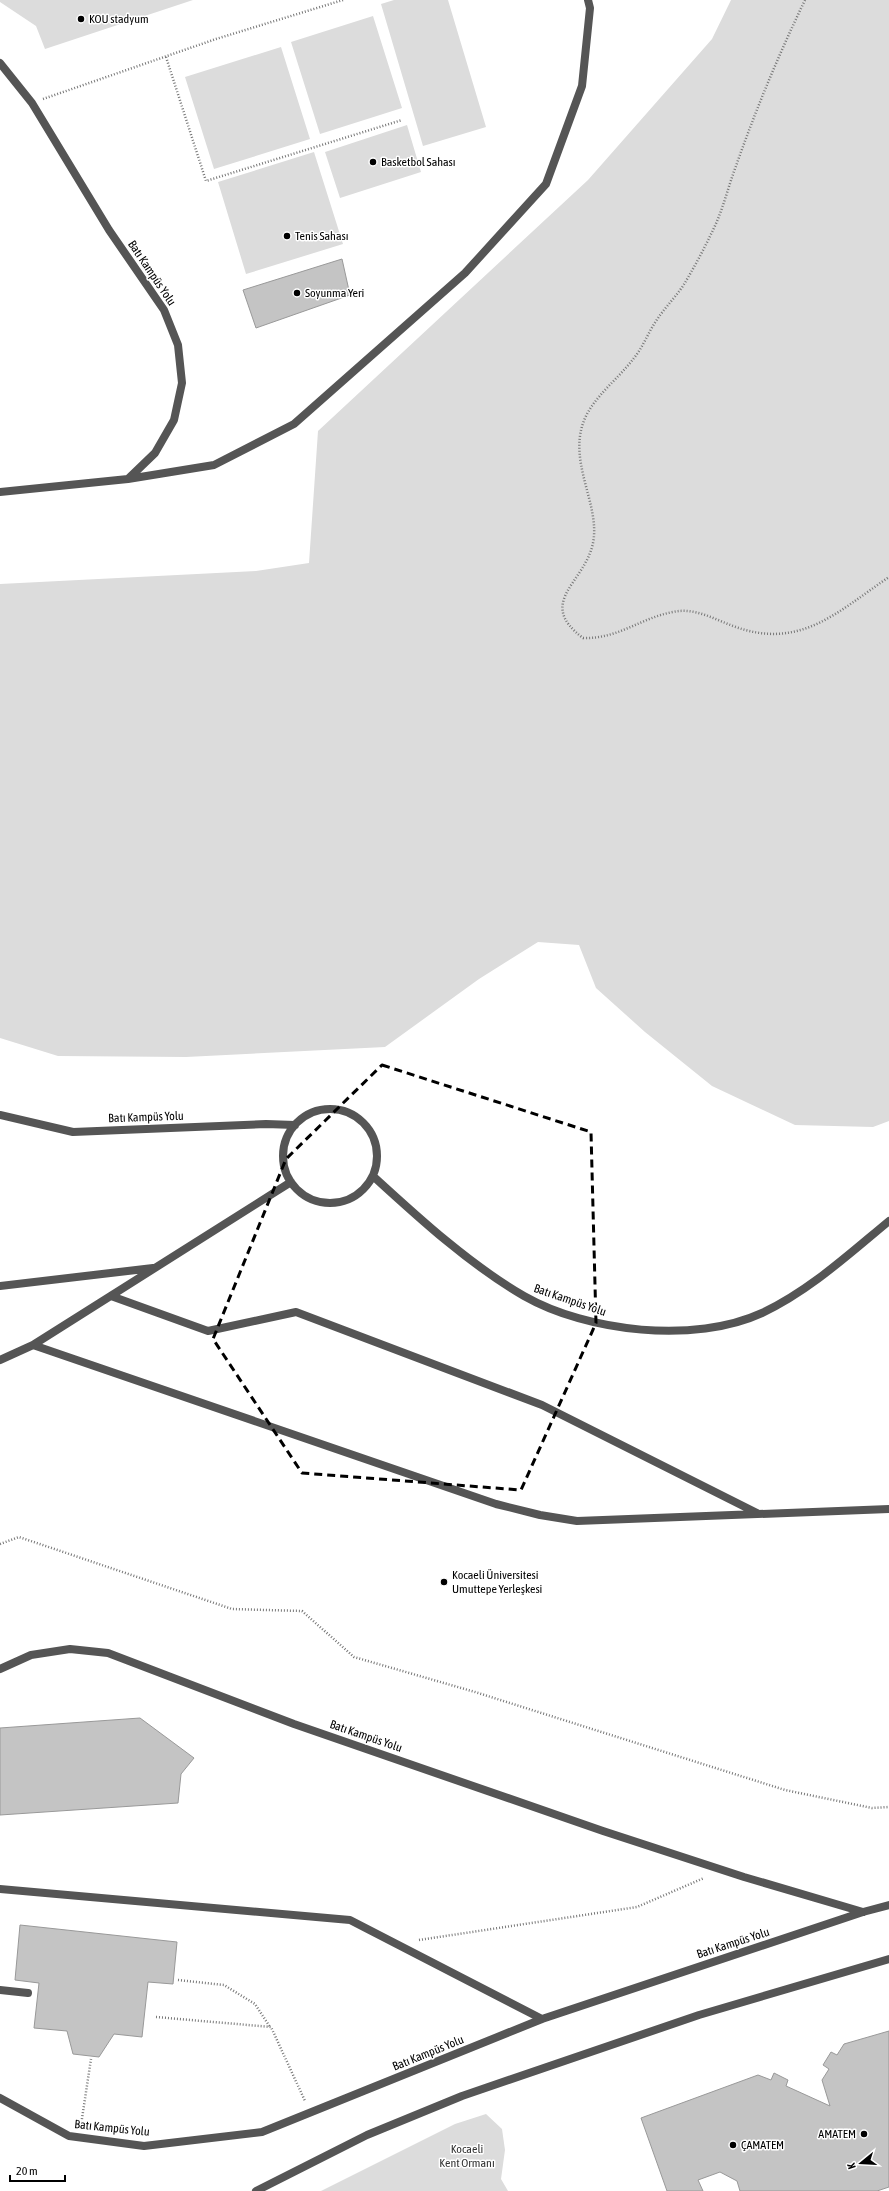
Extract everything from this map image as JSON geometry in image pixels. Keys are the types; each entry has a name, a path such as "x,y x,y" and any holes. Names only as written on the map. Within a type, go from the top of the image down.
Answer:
{"street":[{"path":"0,492 128,479 214,465 294,424 465,273 546,184 582,86 590,8 588,0"},
{"name":"Batı Kampüs Yolu","path":"0,63 32,103 109,230 164,310 178,345 182,383 174,420 155,453 128,479"},
{"path":"322,1110 338,1110 353,1115 366,1125 374,1139 378,1155 373,1176 369,1184 358,1195 345,1202 330,1204 314,1201 301,1194 291,1182 285,1168 283,1153 287,1138 295,1125 307,1115 322,1110"},
{"name":"Batı Kampüs Yolu","path":"0,1115 73,1132 266,1124 295,1125"},
{"name":"Batı Kampüs Yolu","path":"373,1176 430,1227 484,1269 525,1297 564,1313 600,1324 664,1332 695,1329 730,1323 760,1313 794,1294 848,1255 889,1221"},
{"path":"2,1358 33,1345 291,1182"},
{"path":"0,1286 156,1268"},
{"path":"111,1296 208,1331 296,1312 542,1405 758,1513"},
{"path":"33,1345 496,1504 540,1515 577,1521 889,1509"},
{"name":"Batı Kampüs Yolu","path":"0,1669 31,1655 62,1650 70,1649 108,1653 294,1724 603,1831 744,1877 863,1912"},
{"path":"0,1889 350,1920 542,2019"},
{"name":"Batı Kampüs Yolu","path":"0,2098 70,2136 144,2146 262,2132 542,2019 863,1912 889,1905"},
{"path":"256,2191 367,2135 462,2096 699,2015 889,1959"},
{"path":"0,1990 28,1993"}],"path":[{"path":"32,103 166,57 343,0"},
{"path":"805,0 778,55 710,236 685,282 656,322 635,357 603,393 586,417 579,444 582,472 594,531 593,544 585,565 566,593 561,612 565,621 583,638 600,638 673,612 680,611 694,611 755,634 795,633 821,624 889,577"},
{"path":"166,57 206,181 402,120"},
{"path":"0,1544 19,1537 232,1609 302,1611 354,1657 475,1692 785,1790 872,1808 889,1807"},
{"path":"418,1940 637,1907 710,1876"},
{"path":"178,1980 224,1985 255,2004 271,2027 311,2112"},
{"path":"156,2017 271,2027"},
{"path":"79,2137 91,2059"}],"highlighted area":[{"path":"382,1065 591,1132 596,1323 521,1490 302,1473 213,1339 286,1159"}],"green space":[{"name":"KOU stadyum","path":"0,0 193,0 45,49 36,26 0,2"},
{"path":"394,0 448,0 486,127 423,146 381,4"},
{"path":"731,0 889,0 889,1121 873,1127 795,1125 712,1086 645,1032 596,988 579,945 538,942 479,979 385,1047 186,1057 58,1056 0,1038 0,584 256,571 309,563 318,431 588,180 712,39"},
{"path":"373,16 402,108 320,134 291,42"},
{"path":"281,47 310,139 214,169 185,77"},
{"name":"Basketbol Sahası","path":"407,125 421,172 340,198 325,152"},
{"path":"314,152 343,244 246,274 218,182"},
{"name":"Kocaeli Kent Ormanı","path":"486,2114 502,2129 505,2150 501,2179 508,2191 321,2191 455,2124"}],"building":[{"name":"Soyunma Yeri","path":"342,259 350,295 256,328 243,290"},
{"path":"140,1718 194,1758 181,1774 178,1803 0,1815 0,1728"},
{"path":"20,1925 177,1942 173,1984 148,1982 142,2037 114,2034 99,2057 73,2054 67,2031 34,2028 39,1983 15,1980"},
{"path":"889,2031 889,2187 877,2191 740,2191 737,2181 720,2172 698,2180 703,2191 667,2191 641,2118 758,2075 771,2080 774,2073 788,2080 786,2086 830,2106 822,2080 829,2069 823,2065 831,2052 837,2055 844,2044"}],"place":[{"name":"KOU stadyum","path":"81,19"},
{"name":"Basketbol Sahası","path":"373,162"},
{"name":"Tenis Sahası","path":"287,236"},
{"name":"Soyunma Yeri","path":"297,293"},
{"name":"Kocaeli Üniversitesi Umuttepe Yerleşkesi","path":"444,1582"},
{"name":"AMATEM","path":"864,2134"},
{"name":"ÇAMATEM","path":"733,2145"}]}
